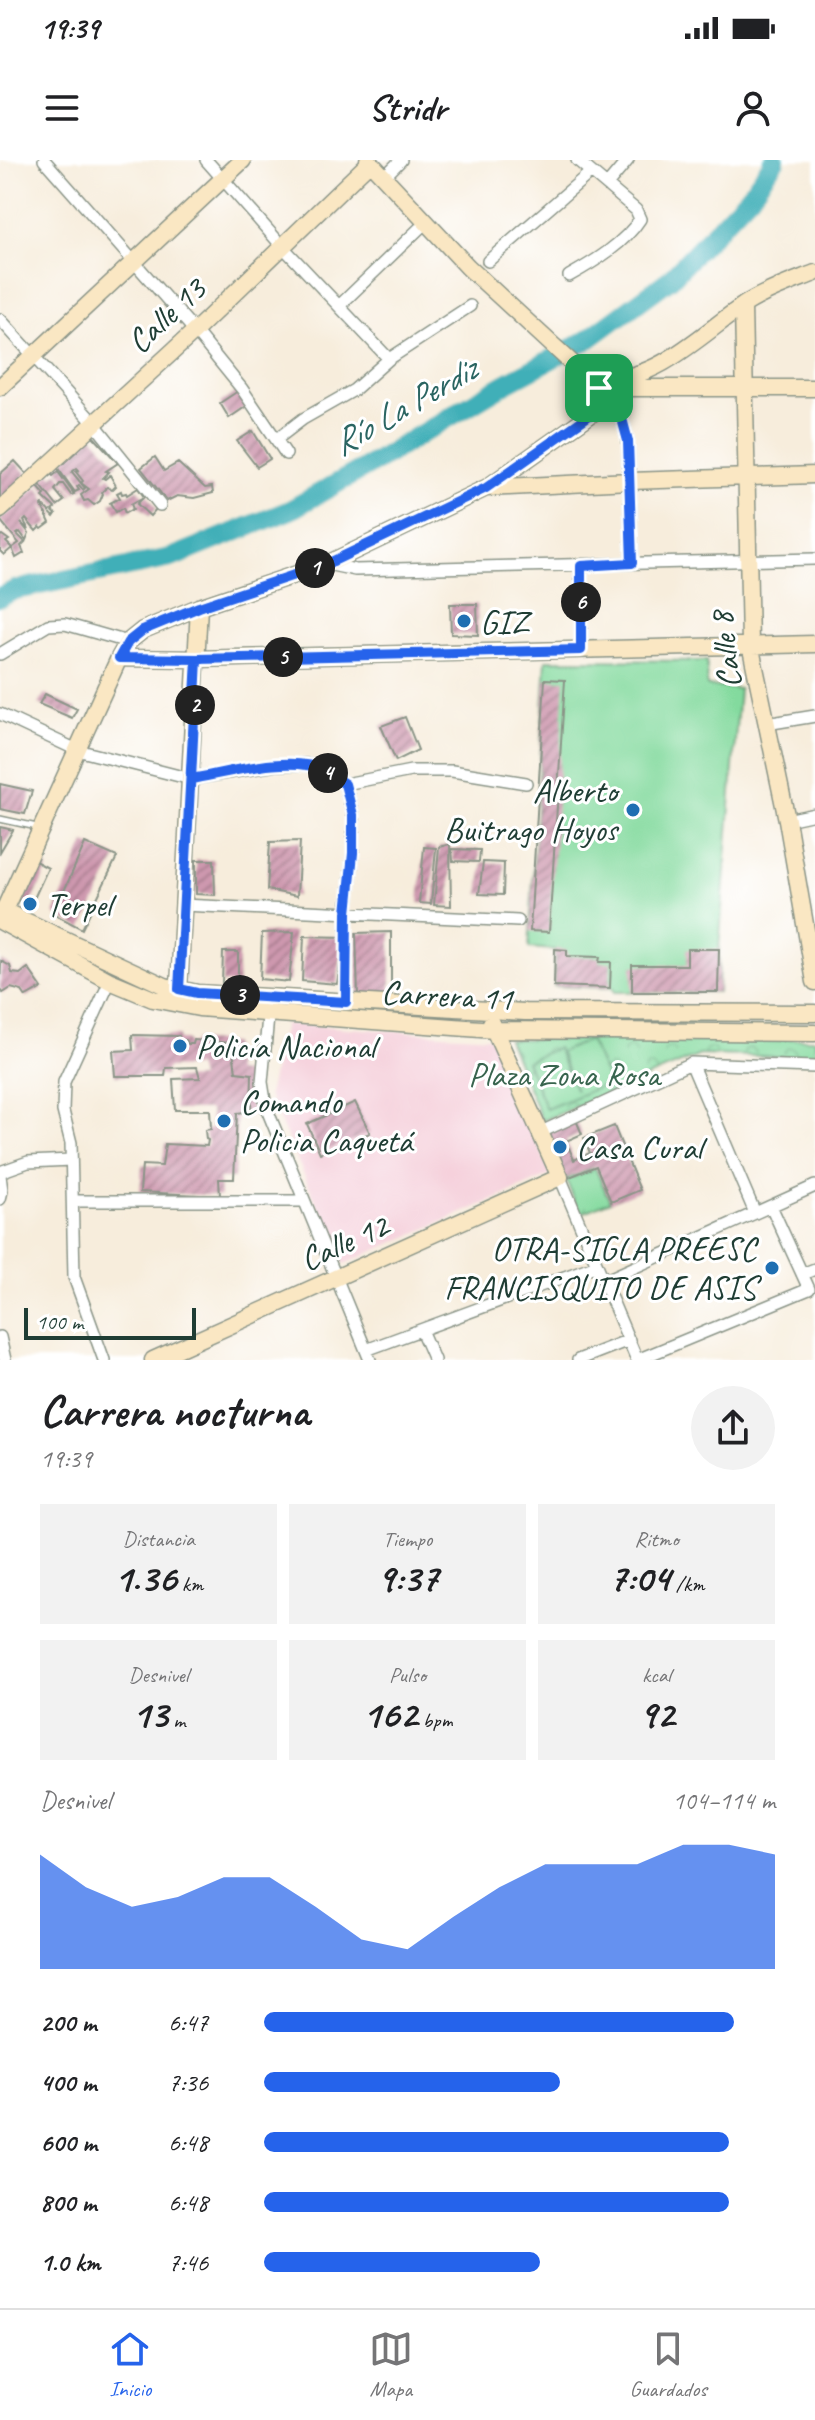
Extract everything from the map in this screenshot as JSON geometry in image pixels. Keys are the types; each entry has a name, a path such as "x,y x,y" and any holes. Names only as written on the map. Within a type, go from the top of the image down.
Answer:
{"street":[{"path":"44,160 195,331 242,389 286,454"},
{"path":"206,160 389,359"},
{"path":"0,387 243,160"},
{"path":"384,177 401,160"},
{"path":"569,276 591,264 634,229 640,219 636,210 577,160"},
{"path":"607,185 628,160"},
{"path":"369,161 468,267 592,380 621,415 628,441 632,563"},
{"name":"Calle 13","path":"0,510 195,331 369,161"},
{"path":"488,261 591,172"},
{"path":"339,306 426,222"},
{"path":"592,380 640,375 707,335 765,293 815,273"},
{"path":"277,439 303,419 354,390 389,359 470,306"},
{"name":"Calle 8","path":"743,306 750,644 809,912 815,982"},
{"path":"0,319 93,422 160,505"},
{"path":"592,380 746,390 815,388"},
{"path":"1,915 128,642 143,630 199,607 327,564 486,488 594,412 599,403 592,380"},
{"path":"486,488 815,475"},
{"path":"327,564 355,570 815,559"},
{"path":"581,566 581,650"},
{"path":"179,989 199,607"},
{"path":"0,654 48,625 65,624 128,642"},
{"path":"119,658 197,659 815,644"},
{"path":"0,714 77,750 191,779 276,765 305,764 324,770 345,784 353,815 346,1002"},
{"path":"766,724 815,716"},
{"path":"345,784 411,771 452,771 526,783"},
{"path":"787,820 815,814"},
{"path":"183,905 518,921"},
{"name":"Carrera 11","path":"1,915 110,981 153,999 199,1008 346,1002 525,1012 815,1013"},
{"name":"Carrera 11","path":"1,915 165,986 269,1005 494,1030 815,1033"},
{"path":"104,1360 74,1277 71,1143 63,1111 64,1082 110,981"},
{"path":"269,1005 262,1082 266,1107 368,1355 421,1330 597,1265"},
{"path":"485,1010 541,1132 637,1360 809,1289 771,1206"},
{"path":"541,1132 691,1063 815,1067"},
{"path":"691,1063 755,1213"},
{"path":"0,1199 0,1174 28,1162 71,1160"},
{"name":"Calle 12","path":"153,1360 175,1356 560,1177"},
{"path":"604,1281 815,1186"},
{"path":"74,1201 303,1201"},
{"path":"802,1274 815,1269"},
{"path":"421,1330 434,1360"},
{"path":"0,1337 5,1360"},
{"path":"578,1360 629,1340"}],"lane":[{"path":"0,819 42,828"}],"shaded area":[{"path":"284,1024 492,1037 551,1175 344,1264 268,1095"}],"green space":[{"name":"Alberto Buitrago Hoyos","path":"546,660 707,661 707,686 739,689 718,992 614,992 613,988 554,986 555,950 529,948"},
{"name":"Plaza Zona Rosa","path":"508,1039 815,1039 815,1057 700,1055 542,1121"},
{"path":"589,1040 609,1083 546,1109 526,1061 557,1048 576,1091 560,1052"},
{"path":"595,1168 610,1201 580,1214 566,1180"}],"building":[{"path":"238,391 248,405 229,418 220,403"},
{"path":"253,431 270,459 257,467 237,441"},
{"path":"91,434 118,463 106,471 109,472 103,478 110,475 116,486 112,490 107,487 100,501 94,505 88,500 84,501 81,495 89,489 81,483 83,481 76,472 79,470 77,468 72,472 85,488 83,490 79,485 79,490 75,492 57,467"},
{"path":"155,457 164,471 178,463 205,488 212,487 213,493 194,498 177,496 167,501 141,468"},
{"path":"15,461 27,474 0,506 0,474"},
{"path":"58,472 74,494 71,495 60,484 55,490 64,501 57,506 38,482 50,473 53,476"},
{"path":"38,487 45,495 43,497 55,508 52,511 56,514 54,517 43,505 50,523 36,531 26,519 24,521 29,530 21,523 29,533 26,540 20,532 17,534 25,542 21,546 24,553 16,558 12,548 19,543 0,520"},
{"path":"138,488 144,497 131,504 133,509 125,513 123,508 116,512 110,503 120,498 117,493 121,491 127,495"},
{"path":"147,494 157,508 150,516 137,504"},
{"path":"2,535 9,540 6,542 12,548 4,555 0,551"},
{"path":"450,604 477,604 478,635 451,634"},
{"path":"545,679 565,680 549,932 530,931"},
{"path":"45,694 77,709 72,718 39,704"},
{"path":"405,717 418,750 396,761 381,726"},
{"path":"0,784 32,791 25,814 0,809"},
{"path":"0,827 13,830 0,852"},
{"path":"300,841 297,896 267,890 270,842"},
{"path":"85,843 117,857 82,929 54,914"},
{"path":"450,844 451,906 434,905 439,847"},
{"path":"424,847 436,848 431,904 419,903"},
{"path":"452,849 480,850 479,862 453,861"},
{"path":"196,860 214,860 215,895 196,894"},
{"path":"35,861 48,868 31,905 16,899"},
{"path":"483,862 504,863 503,895 479,894"},
{"path":"294,932 289,982 260,979 262,933"},
{"path":"391,932 391,997 358,997 356,933"},
{"path":"304,936 344,937 337,984 302,981"},
{"path":"555,949 567,950 567,956 600,957 599,962 611,962 610,988 554,986"},
{"path":"687,949 719,949 718,992 632,992 632,965 687,965"},
{"path":"223,952 238,952 238,984 222,983"},
{"path":"1,961 10,966 12,973 20,974 28,968 42,988 26,997 22,991 11,988 3,993 0,988"},
{"name":"Comando Policia Caquetá","path":"132,1035 179,1036 179,1040 186,1040 188,1044 193,1044 194,1040 232,1043 236,1072 252,1074 251,1111 237,1113 234,1179 219,1179 220,1196 140,1192 142,1165 162,1166 165,1144 207,1146 205,1130 211,1129 210,1110 175,1110 173,1079 200,1078 197,1067 166,1068 165,1076 115,1076 113,1051 133,1050"},
{"path":"355,1102 370,1133 320,1153 307,1124"},
{"path":"576,1120 582,1134 566,1141 574,1160 590,1153 584,1138 614,1126 640,1190 611,1202 596,1166 565,1179 545,1133"}],"waterway":[{"name":"Río La Perdiz","path":"0,597 15,590 171,558 290,510 503,385 587,340 670,279 750,195 775,160"}],"place":[{"name":"GIZ","path":"464,621"},
{"name":"Alberto Buitrago Hoyos","path":"633,810"},
{"name":"Terpel","path":"30,904"},
{"name":"Policía Nacional","path":"180,1046"},
{"name":"Comando Policia Caquetá","path":"224,1121"},
{"name":"Casa Cural","path":"560,1147"},
{"name":"OTRA-SIGLA PREESC FRANCISQUITO DE ASIS","path":"772,1268"}],"route":[{"path":"599,388 599,403 594,412 486,488 327,564 199,607 143,630 128,642 119,658 197,659 179,989 197,993 346,1002 353,815 345,784 324,770 305,764 276,765 191,779 197,659 581,650 581,566 632,563 628,441 621,415 599,388"}]}
